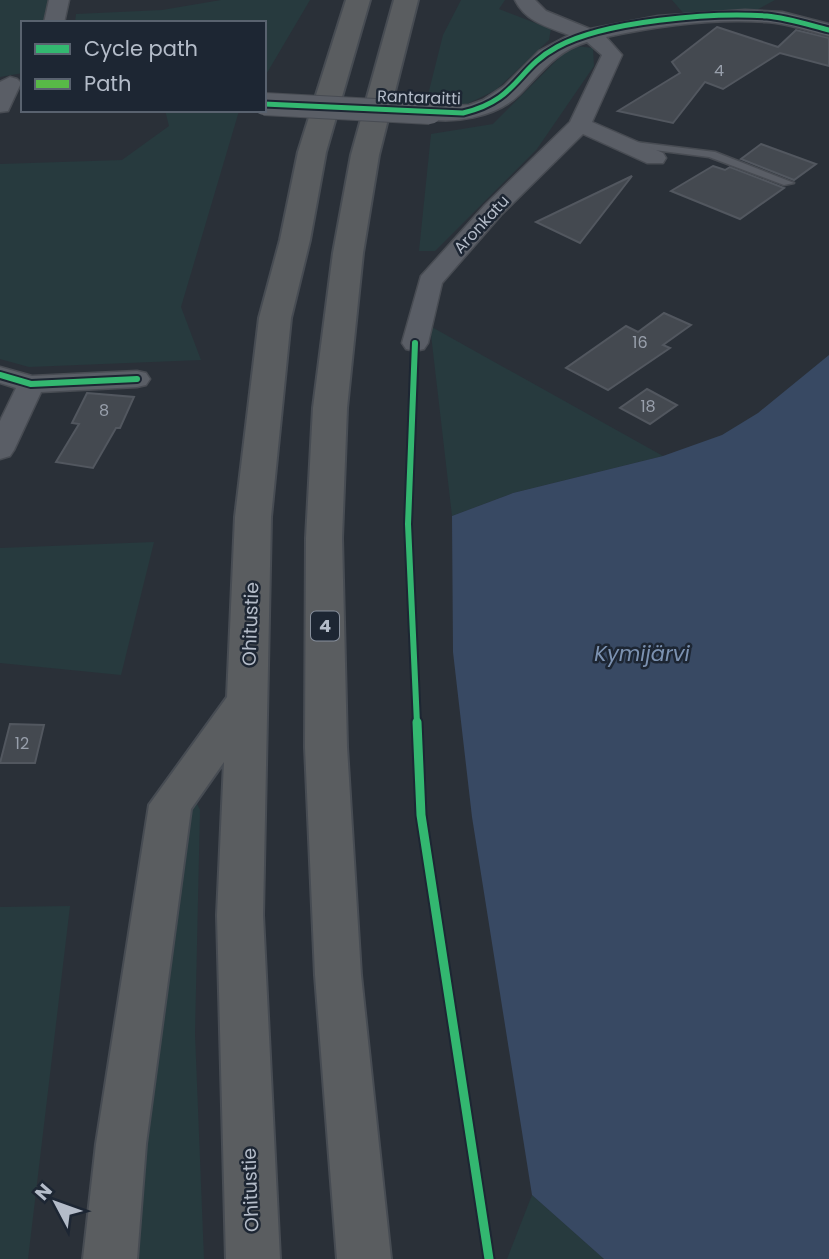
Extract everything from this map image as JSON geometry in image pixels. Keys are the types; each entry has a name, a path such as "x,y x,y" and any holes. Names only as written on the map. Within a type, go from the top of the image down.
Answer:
{"highway":[{"name":"Ohitustie","path":"253,1259 240,915 253,517 275,318 295,240 312,152 358,0"},
{"name":"4","path":"364,1259 338,975 326,747 324,538 330,408 348,253 365,155 406,0"},
{"path":"110,1259 121,1144 170,805 248,698"}],"street":[{"path":"54,21 59,0"},
{"name":"Aronkatu","path":"415,343 430,281 493,210 580,125 612,55 610,49 589,35 547,19 526,4"},
{"name":"Rantaraitti","path":"266,104 463,113 485,109 500,101 520,82 533,64 556,47 589,35 691,18 755,16 767,16 829,30"},
{"path":"0,106 11,83"},
{"path":"580,125 655,158"},
{"path":"0,375 31,384 137,379"},
{"path":"0,450 31,384"}],"lane":[{"path":"624,144 711,154 788,183"}],"green space":[{"path":"0,0 50,0 47,21 21,21 21,73 0,77"},
{"path":"221,0 310,0 266,75 266,21 75,21 76,14 162,10"},
{"path":"461,0 505,0 499,9 551,29 549,40 496,90 463,106 426,103 443,35"},
{"path":"672,0 775,0 751,13 684,14"},
{"path":"576,46 593,48 594,66 537,149 435,251 419,251 431,134 493,124 565,52"},
{"path":"166,112 239,112 181,307 201,360 29,367 0,359 0,164 122,160 169,126"},
{"path":"430,326 663,456 513,493 452,516"},
{"path":"154,542 121,675 0,663 0,548"},
{"path":"195,800 200,810 195,1034 204,1259 129,1259 188,805"},
{"path":"70,906 28,1259 0,1259 0,907"},
{"path":"532,1195 604,1259 507,1259"}],"water":[{"name":"Kymijärvi","path":"829,355 829,1259 604,1259 532,1195 472,817 453,652 452,516 513,493 663,456 722,435 758,413"}],"building":[{"path":"717,27 778,47 796,30 829,38 829,66 780,53 723,89 705,82 673,123 618,111 680,73 672,62"},
{"path":"761,144 816,164 794,180 741,159"},
{"path":"713,166 725,170 730,167 784,188 740,219 671,191"},
{"path":"632,176 580,243 536,222"},
{"path":"664,313 691,325 663,345 670,348 608,390 566,368 626,326 638,332"},
{"path":"647,389 677,405 650,424 620,408"},
{"path":"87,393 134,397 120,428 116,428 93,468 56,462 79,424 72,423"},
{"path":"10,724 44,725 35,763 0,763"}],"cycle path":[{"path":"266,104 463,113 481,109 506,95 542,57 556,47 599,32 628,26 719,16 782,18 829,30"},
{"path":"415,343 408,524 421,815 489,1259"},
{"path":"0,375 31,384 137,379"}]}
